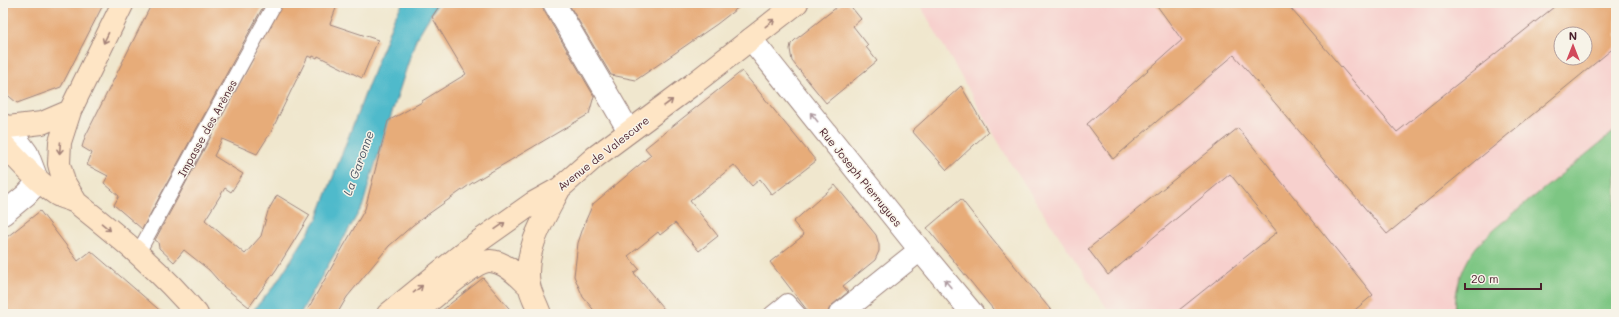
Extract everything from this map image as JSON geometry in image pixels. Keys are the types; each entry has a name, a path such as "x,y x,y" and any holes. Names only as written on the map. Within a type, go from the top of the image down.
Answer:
{"main road":[{"path":"123,3 70,111 60,142 59,164 64,182 76,202 138,253 179,292 198,314"},
{"name":"Avenue de Valescure","path":"388,314 468,249 533,203 560,188 595,157 797,3"},
{"path":"5,132 42,123 70,111"},
{"path":"38,182 58,196 76,202"},
{"path":"540,314 529,286 528,264 530,253 542,222 560,188"},
{"path":"414,314 467,271 481,263 490,261 504,265 529,286"}],"street":[{"path":"554,3 629,131"},
{"name":"Rue Joseph Pierrugues","path":"751,39 973,314"},
{"path":"3,214 26,195 38,182 27,153 5,132"},
{"path":"840,314 920,250"}],"lane":[{"name":"Impasse des Arènes","path":"138,253 276,3"},
{"path":"771,314 787,301 798,314"}],"shaded area":[{"path":"919,3 1616,3 1616,314 1111,314 1011,164"}],"green space":[{"path":"1616,130 1616,314 1456,314 1456,296 1460,278 1467,261 1477,246 1493,230"}],"water":[{"name":"La Garonne","path":"403,3 438,3 416,39 363,205 300,314 250,314 275,285 317,219 394,18"}],"building":[{"path":"3,3 104,3 61,87 17,103 3,91"},
{"path":"152,3 265,3 142,229 114,205 119,196 104,183 108,176 87,165 92,153 82,147 85,137"},
{"path":"283,3 338,3 330,24 378,40 362,78 318,56 317,58 313,56 312,58 308,56 271,132 257,154 222,139 214,156 243,174 231,192 225,188 205,220 245,254 261,236 268,211 277,195 310,215 276,270 249,307 224,287 209,270 184,250 174,262 159,248 158,242 155,240"},
{"path":"441,3 542,3 543,9 594,96 589,114 472,183 413,225 389,246 347,297 337,314 305,314 365,209 388,121 422,102 466,74 432,17"},
{"path":"568,3 744,3 717,24 636,80 611,75"},
{"path":"842,3 848,3 861,19 853,26 868,45 866,47 877,61 826,103 792,61 790,49 791,44 795,40"},
{"path":"1155,3 1286,3 1397,132 1559,3 1616,3 1616,46 1593,65 1593,26 1553,26 1553,66 1592,66 1387,234 1234,55 1113,159 1087,124 1182,40"},
{"path":"742,71 816,161 772,195 760,179 752,186 734,165 690,201 718,236 699,251 675,223 660,235 658,232 628,256 639,269 634,273 668,314 597,314 583,297 574,276 578,243 593,204 651,155 645,148"},
{"path":"961,86 988,132 947,170 912,131"},
{"path":"1238,128 1373,295 1350,314 1174,314 1277,232 1230,174 1108,275 1088,249"},
{"path":"835,185 876,235 879,251 875,260 843,286 848,292 832,305 828,314 810,314 770,262 804,235 793,222"},
{"path":"961,199 1054,314 997,314 927,228"},
{"path":"40,211 78,261 91,251 164,314 3,314 3,240"},
{"path":"483,278 514,314 437,314"}]}
